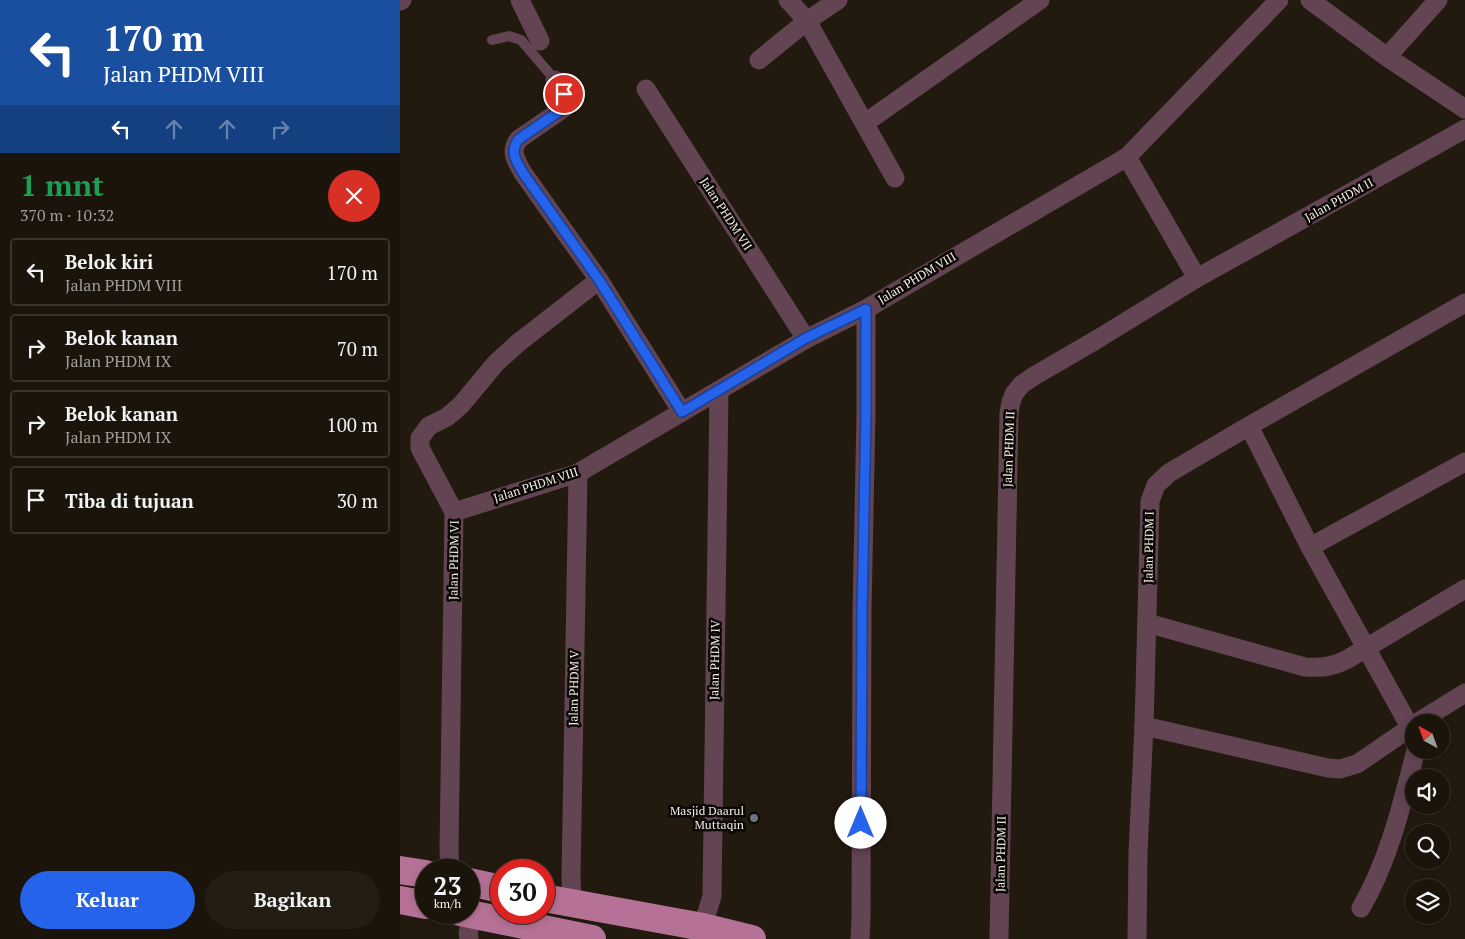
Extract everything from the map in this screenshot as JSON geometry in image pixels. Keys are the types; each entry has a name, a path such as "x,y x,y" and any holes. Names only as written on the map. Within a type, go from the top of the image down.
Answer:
{"highway":[{"path":"400,870 415,872"},
{"path":"400,900 415,903"},
{"path":"555,900 701,933 752,939"},
{"path":"480,924 592,939"}],"street":[{"path":"788,0 807,20 896,178"},
{"path":"759,60 807,20 838,0"},
{"path":"865,123 1040,0"},
{"name":"Jalan PHDM VIII","path":"454,512 578,473 806,338 866,309 1127,157 1279,0"},
{"path":"1310,0 1388,57 1465,109"},
{"path":"1388,57 1438,0"},
{"path":"523,7 540,41"},
{"path":"555,80 567,97 564,108 519,139 515,145 513,155 523,173 599,280 682,412"},
{"name":"Jalan PHDM VII","path":"646,89 806,338"},
{"name":"Jalan PHDM II","path":"999,939 1009,413 1014,394 1034,376 1197,278 1465,129"},
{"path":"1127,157 1197,278"},
{"name":"Jalan PHDM VI","path":"449,859 454,512 420,448 420,438 429,426 447,417 461,405 496,363 518,343 599,280"},
{"name":"Jalan PHDM I","path":"1136,939 1150,501 1156,485 1169,473 1465,303"},
{"path":"860,939 866,309"},
{"name":"Jalan PHDM IV","path":"701,933 712,896 719,391"},
{"path":"1249,426 1310,547 1366,649 1412,714"},
{"path":"1310,547 1465,462"},
{"name":"Jalan PHDM V","path":"572,904 578,473"},
{"path":"1147,623 1305,667 1321,668 1335,665 1366,649 1465,589"},
{"path":"1432,714 1465,693"},
{"path":"1144,726 1328,768 1340,769 1357,764 1405,732"},
{"path":"1360,908 1372,889 1384,860 1413,759"}],"lane":[{"path":"492,40 509,36 521,40 555,80"}],"place":[{"name":"Masjid Daarul Muttaqin","path":"754,818"}],"route":[{"path":"564,94 567,97 564,108 519,139 515,145 513,155 523,173 599,280 682,412 806,338 866,309 861,823"}]}
